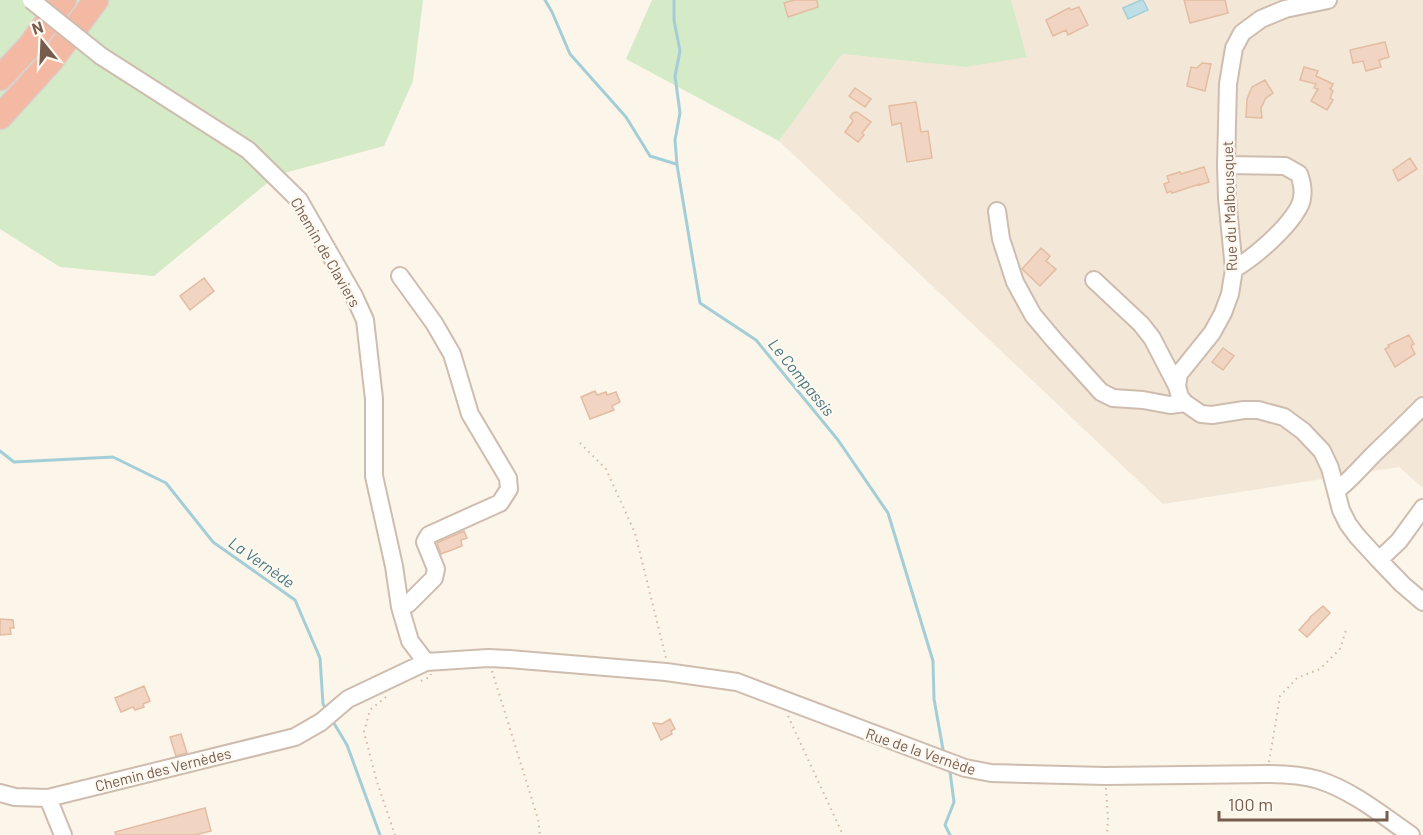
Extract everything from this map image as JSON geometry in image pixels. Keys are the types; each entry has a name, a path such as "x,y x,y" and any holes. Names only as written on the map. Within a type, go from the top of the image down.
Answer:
{"highway":[{"path":"0,78 29,47 64,0"},
{"path":"0,117 50,62 96,0"}],"street":[{"name":"Chemin de Claviers","path":"31,0 101,56 248,150 299,200 354,296 365,320 374,399 374,476 394,566 400,607 410,641 426,662"},
{"name":"Rue du Malbousquet","path":"1177,386 1179,374 1212,333 1230,294 1234,269 1227,198 1227,84 1234,48 1242,33 1261,19 1285,9 1328,0"},
{"path":"1226,165 1285,166 1299,174 1304,187 1300,205 1285,226 1247,262 1234,269"},
{"path":"997,211 1001,239 1015,282 1033,315 1101,392 1113,398 1170,405 1185,403"},
{"path":"400,276 434,322 452,354 471,414 508,478 509,489 500,503 429,535 424,542 435,569 434,578 408,604 400,607"},
{"path":"1094,280 1141,324 1152,338 1185,403 1201,414 1258,410 1284,417 1303,431 1322,451 1330,468 1341,510 1348,524 1402,584 1423,602"},
{"path":"1337,490 1350,480 1423,406"},
{"path":"1380,560 1400,541 1423,508"},
{"name":"Rue de la Vernède","path":"426,662 488,658 666,672 736,682 965,768 991,773 1105,776 1290,775 1318,780 1350,793 1411,835"},
{"name":"Chemin des Vernèdes","path":"0,794 48,798 295,737 321,722 348,699 426,662"},
{"path":"48,798 63,835"}],"path":[{"path":"580,443 606,469 635,533 666,656 666,672"},
{"path":"1268,774 1280,696 1297,678 1320,669 1340,649 1346,630"},
{"path":"488,658 538,819 540,835"},
{"path":"413,685 430,677 432,671 426,662"},
{"path":"386,697 370,710 364,732 396,835"},
{"path":"787,701 786,712 843,835"},
{"path":"1105,776 1107,835"}],"shaded area":[{"path":"1011,0 1423,0 1423,488 1399,467 1163,504 779,141 842,54 966,67 1027,56"}],"green space":[{"path":"0,0 423,0 413,81 384,146 277,175 154,276 60,267 0,229"},
{"path":"652,0 1011,0 1027,57 966,67 842,54 779,141 626,59"}],"water":[{"path":"1141,0 1148,10 1128,19 1123,8"}],"building":[{"path":"794,0 817,0 818,7 788,17 784,3"},
{"path":"1184,0 1225,0 1228,13 1190,23"},
{"path":"1079,7 1088,25 1068,35 1066,30 1053,36 1046,20 1069,8 1071,10"},
{"path":"1385,42 1389,57 1379,60 1381,67 1366,71 1363,61 1353,63 1350,50"},
{"path":"1202,63 1211,64 1205,91 1187,86 1191,67 1197,68"},
{"path":"1304,67 1318,71 1316,76 1333,84 1331,89 1329,88 1333,91 1330,98 1333,100 1327,110 1311,101 1318,89 1314,88 1316,84 1300,80"},
{"path":"1265,80 1273,93 1266,98 1261,108 1262,118 1246,117 1247,99 1252,87"},
{"path":"855,88 871,99 865,107 849,96"},
{"path":"916,102 921,132 928,131 932,158 907,162 901,123 892,125 889,106"},
{"path":"857,112 871,122 858,142 845,132 853,121 850,117"},
{"path":"1410,158 1417,169 1398,181 1393,170"},
{"path":"1204,167 1209,182 1167,193 1164,184 1169,182 1167,176"},
{"path":"1041,248 1050,256 1046,261 1056,269 1040,286 1022,269"},
{"path":"204,278 214,291 190,310 180,296"},
{"path":"1409,335 1414,344 1411,346 1415,354 1395,367 1385,349 1389,347 1388,345"},
{"path":"1223,348 1234,356 1223,370 1212,362"},
{"path":"595,391 597,395 616,392 620,402 612,406 614,410 590,419 581,397"},
{"path":"464,531 467,538 461,540 462,546 441,554 437,543"},
{"path":"1323,606 1330,613 1307,637 1299,630"},
{"path":"0,619 13,620 14,628 10,628 11,634 0,635"},
{"path":"144,686 150,701 143,704 144,707 135,710 133,707 121,712 115,698"},
{"path":"670,719 675,729 671,731 672,734 661,740 653,723 662,724"},
{"path":"181,734 187,753 176,756 170,737"},
{"path":"205,808 211,831 195,835 116,835 115,832"}],"waterway":[{"name":"Le Compassis","path":"545,0 570,54 626,117 650,156 676,164"},
{"name":"Le Compassis","path":"674,0 674,20 680,51 675,76 680,113 675,140 677,165 700,303 756,340 838,440 888,513 933,661 934,699 944,755"},
{"name":"La Vernède","path":"0,451 14,462 113,457 166,483 213,542 295,600 320,658 323,704 327,711"},
{"name":"La Vernède","path":"332,720 347,745 380,835"},
{"name":"Le Compassis","path":"950,772 954,802 945,825 950,835"}]}
